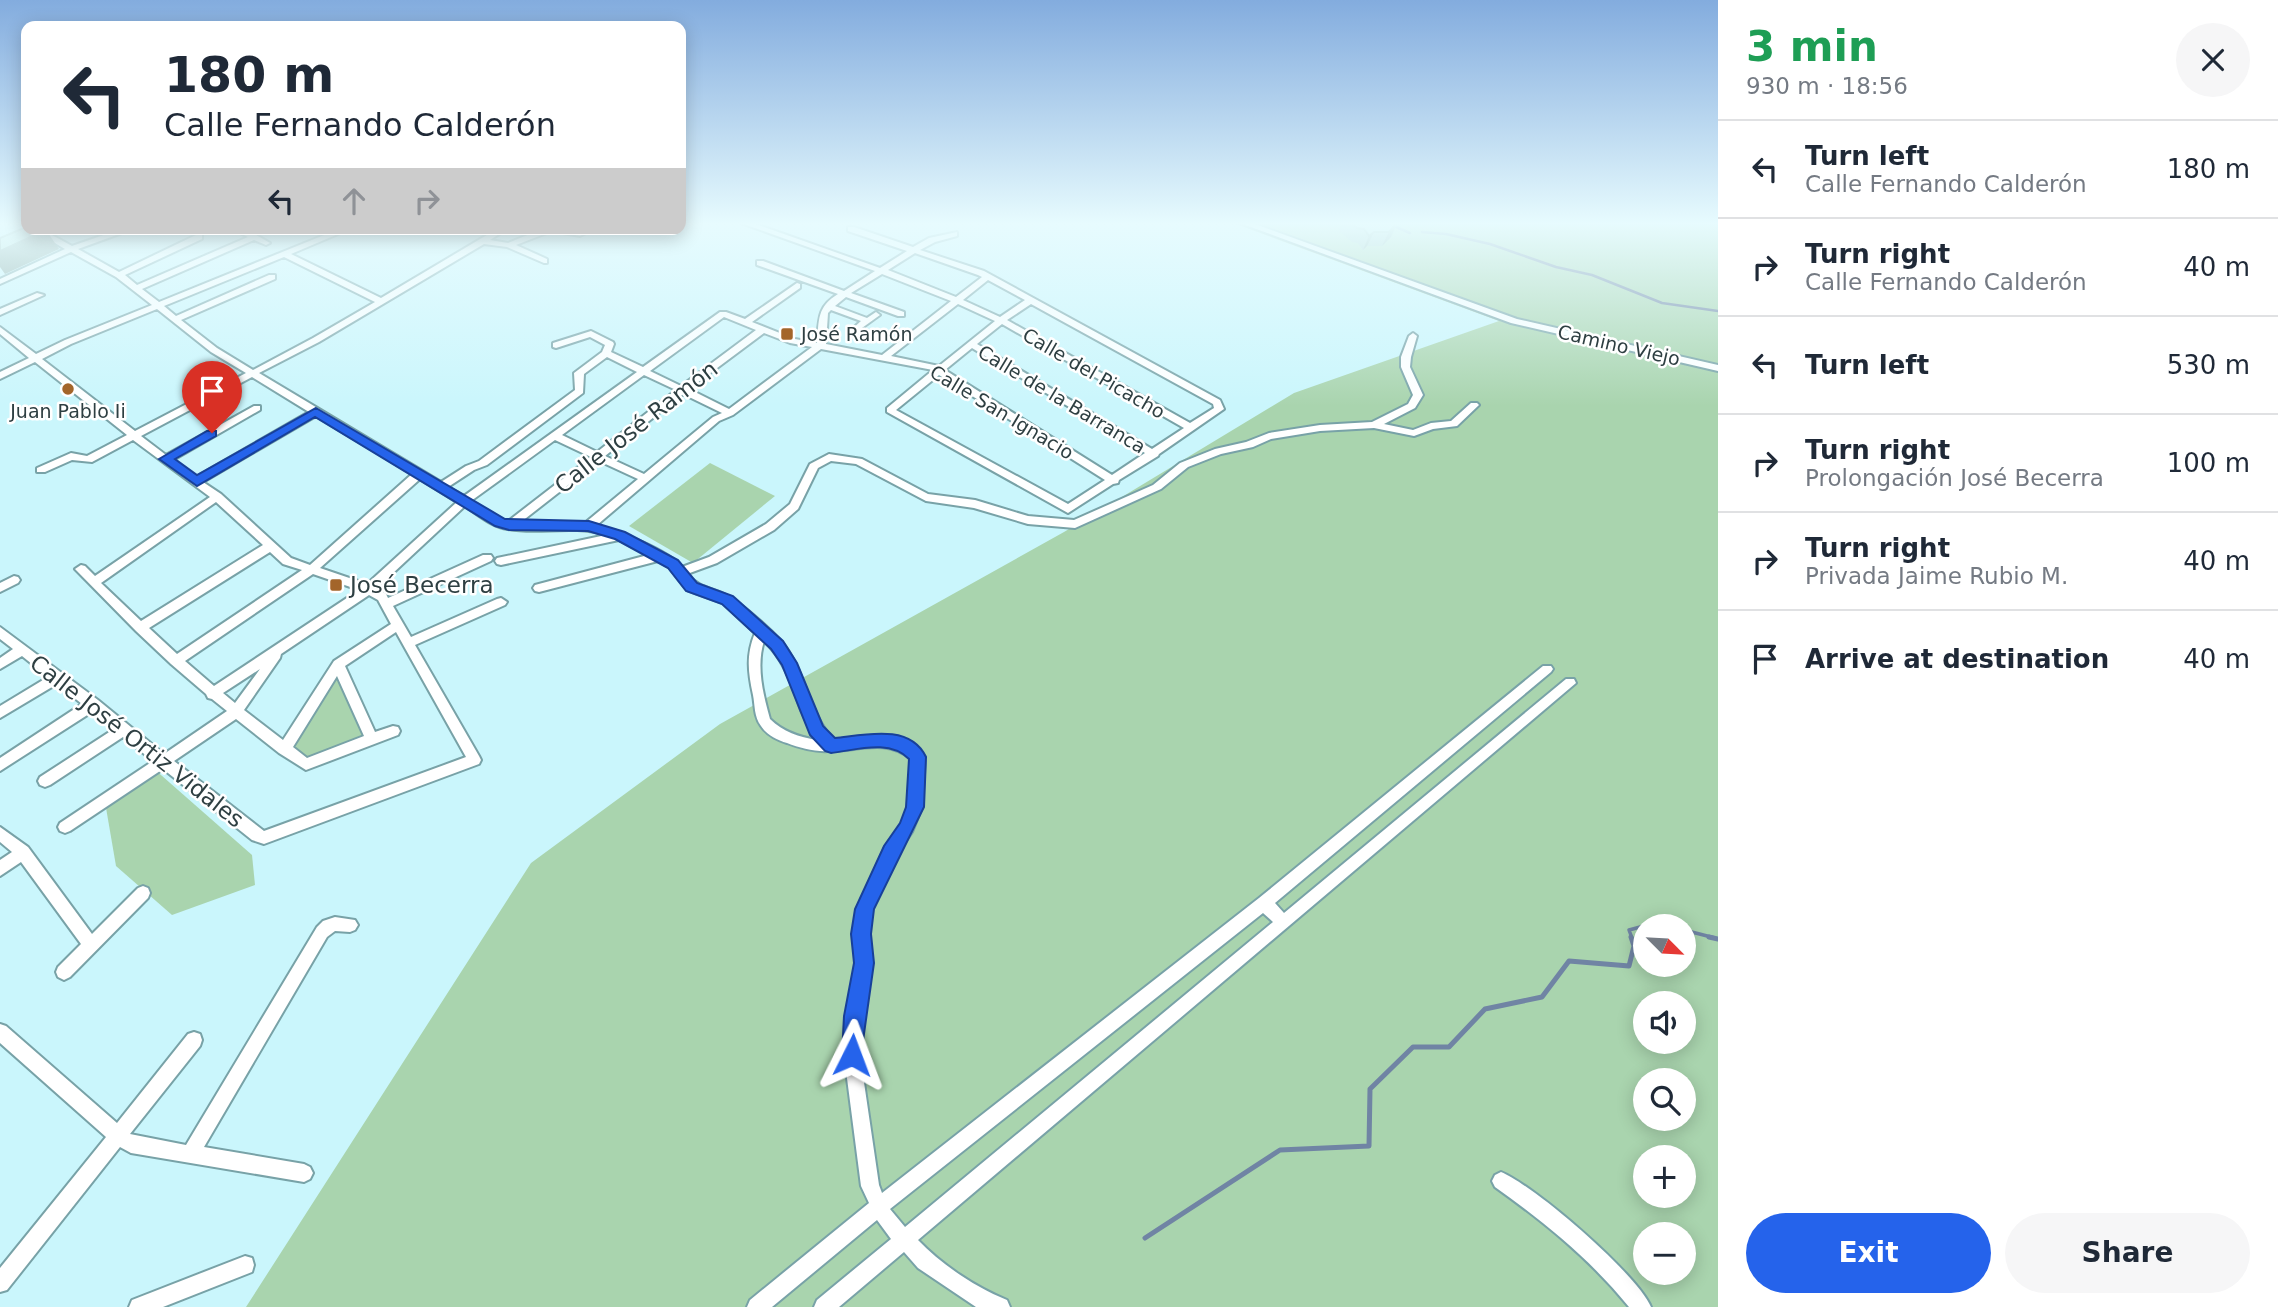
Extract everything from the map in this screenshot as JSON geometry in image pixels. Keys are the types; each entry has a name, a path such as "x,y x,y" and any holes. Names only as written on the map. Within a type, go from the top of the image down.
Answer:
{"street":[{"path":"132,284 214,350 509,526 589,526 620,536 661,556 680,572 691,587 727,600 777,645 789,663 816,730 831,746"},
{"path":"138,288 147,284"},
{"path":"0,376 35,358 212,284"},
{"path":"175,319 256,284"},
{"path":"345,284 380,301"},
{"path":"41,470 71,456 88,460 253,374 409,284"},
{"path":"816,284 901,314"},
{"path":"589,526 716,419 730,413 821,345 822,322 828,306 859,284"},
{"name":"Calle del Picacho","path":"914,284 1001,320 1191,428"},
{"path":"885,357 978,284"},
{"path":"1000,284 1031,300 1220,405 1219,409 1068,509 890,410 937,369 1031,300"},
{"name":"Camino Viejo","path":"1412,284 1514,321 1718,368"},
{"path":"746,323 797,286"},
{"path":"0,312 40,295"},
{"path":"828,306 872,318 855,330"},
{"name":"Calle San Ignacio","path":"643,370 723,314 793,341 937,369 1114,481"},
{"name":"Calle José Ramón","path":"509,526 763,329"},
{"path":"0,330 134,436 217,497 287,561 369,589 386,604 408,643 500,602"},
{"path":"441,487 470,468 483,463 580,391 579,373 606,353 610,344 593,334 556,345"},
{"path":"1374,425 1412,406 1418,395 1407,376 1405,358 1412,347 1413,336"},
{"name":"Calle de la Barranca","path":"971,344 1154,454"},
{"path":"606,353 730,413"},
{"path":"212,694 369,589 464,500 643,370"},
{"path":"680,572 713,560 770,527 794,506 814,466 829,457 858,461 926,497 975,504 1028,520 1075,524 1157,487 1184,465 1219,451 1292,431 1374,425 1414,433 1431,426 1454,424 1474,405"},
{"path":"166,459 257,408"},
{"path":"197,481 316,412"},
{"path":"553,435 644,478"},
{"path":"174,662 311,570 419,474"},
{"path":"94,582 217,497"},
{"path":"501,561 620,536"},
{"path":"140,628 270,546"},
{"path":"538,588 661,556"},
{"path":"386,604 487,558"},
{"path":"81,569 174,662 235,713 306,764 393,731"},
{"path":"0,588 15,580"},
{"path":"284,749 338,664 398,625"},
{"path":"762,631 752,654 752,673 764,721 778,733 817,746 888,740 907,746 918,757 915,807 907,828 890,852 864,909 861,934 864,963 852,1055 870,1186 886,1220 925,1261 985,1302 1000,1307"},
{"name":"Calle José Ortiz Vidales","path":"0,632 264,838 474,761 408,643"},
{"path":"65,827 235,713 281,648"},
{"path":"0,664 22,650"},
{"path":"338,664 372,739"},
{"path":"757,1307 880,1206 1264,902 1547,669"},
{"path":"0,713 58,677"},
{"path":"824,1307 1570,683"},
{"path":"0,765 93,704"},
{"path":"45,781 125,729"},
{"path":"0,833 23,852 91,945"},
{"path":"0,869 23,852"},
{"path":"64,972 144,893"},
{"path":"1264,902 1283,922"},
{"path":"190,1155 322,932 328,925 350,925"},
{"path":"2,1033 119,1137 131,1144 303,1173"},
{"path":"0,1283 194,1040"},
{"path":"1501,1181 1549,1214 1627,1289 1641,1307"},
{"path":"139,1307 246,1265"}],"green space":[{"path":"1399,284 1718,284 1718,1307 246,1307 531,863 720,724 1064,532 1294,393 1499,321"},
{"path":"710,463 775,496 693,563 629,526"},
{"path":"337,668 369,738 308,762 287,747"},
{"path":"153,768 252,855 255,885 172,915 116,866 105,802"}],"waterway":[{"path":"1614,284 1662,303 1718,311"},
{"path":"1632,938 1629,930 1633,929"},
{"path":"1696,933 1715,938"},
{"path":"1145,1238 1280,1150 1369,1146 1370,1089 1413,1047 1449,1047 1485,1009 1542,997 1569,961 1629,966 1634,946 1631,937"},
{"path":"1709,937 1718,939"}],"place":[{"name":"José Ramón","path":"787,334"},
{"name":"Juan Pablo Ii","path":"68,389"},
{"name":"José Becerra","path":"336,585"}],"route":[{"path":"212,433 166,459 197,481 316,412 500,523 509,526 589,526 620,536 673,564 691,587 727,600 777,645 789,663 816,730 831,746 888,740 907,746 918,757 915,807 907,828 890,852 864,909 861,934 864,963 852,1055"}]}
